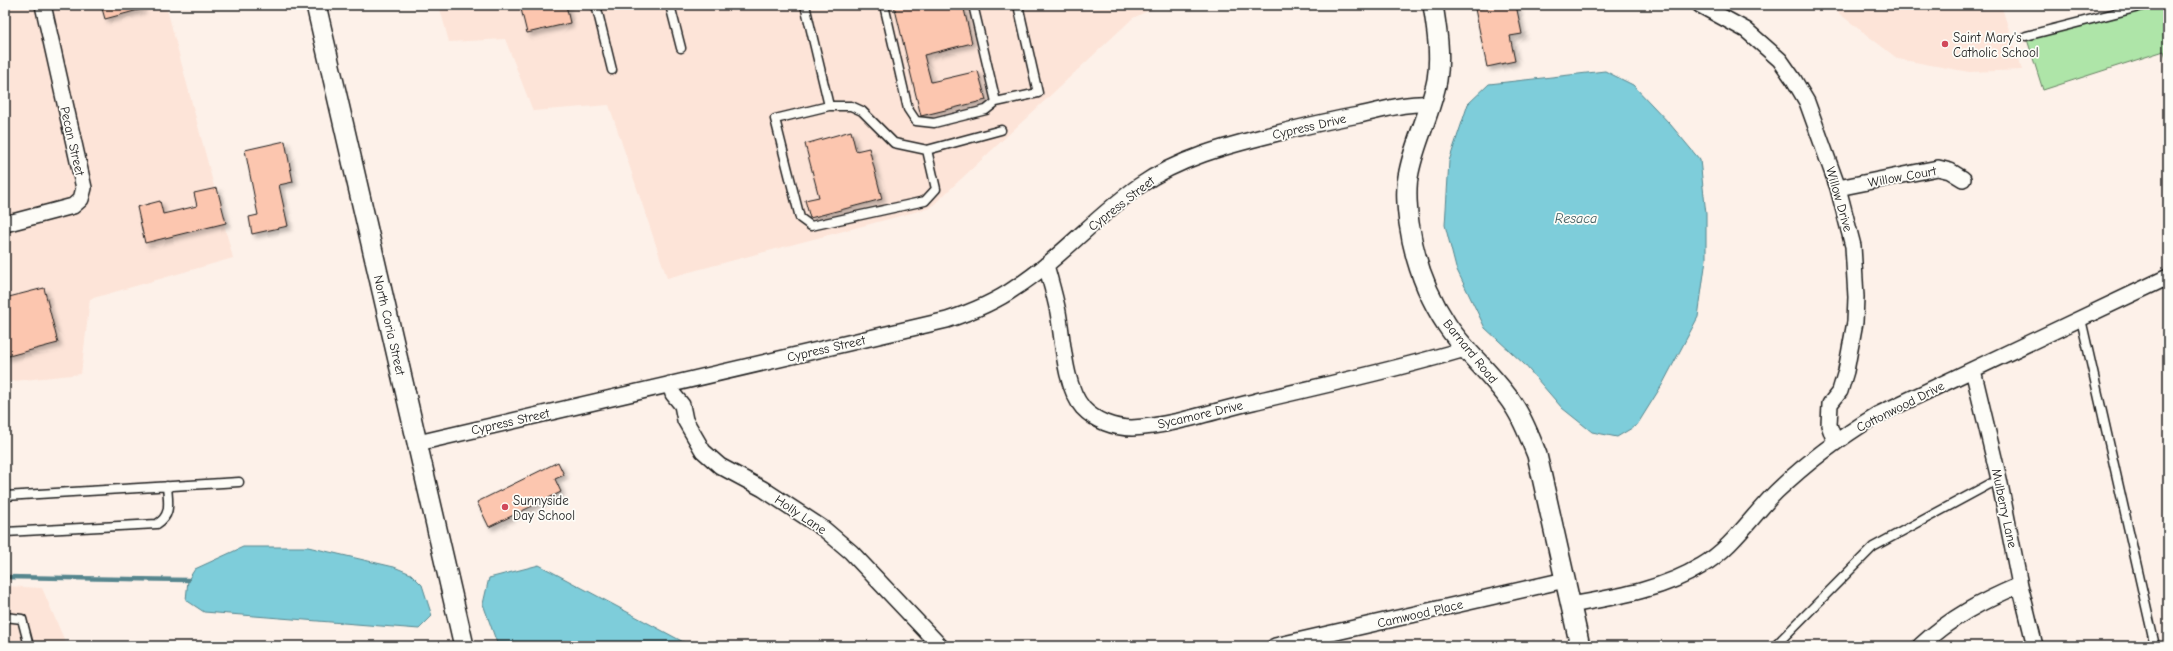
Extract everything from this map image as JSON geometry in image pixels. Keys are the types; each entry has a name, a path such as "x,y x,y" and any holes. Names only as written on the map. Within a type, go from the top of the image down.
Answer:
{"street":[{"name":"Pecan Street","path":"5,224 73,206 81,199 84,188 42,5"},
{"name":"North Coria Street","path":"316,5 464,646"},
{"name":"Barnard Road","path":"1432,5 1437,29 1439,54 1437,79 1431,104 1414,150 1408,174 1407,198 1409,224 1421,269 1433,300 1446,324 1465,349 1499,385 1514,406 1526,427 1537,455 1580,646"},
{"name":"Willow Drive","path":"1700,5 1746,30 1780,60 1794,80 1806,102 1838,188 1852,246 1856,297 1855,322 1846,371 1840,391 1830,404 1829,425 1835,442"},
{"name":"Cypress Drive","path":"1190,158 1242,142 1335,119 1411,104 1431,104"},
{"name":"Cypress Street","path":"418,443 947,320 993,302 1015,289 1046,265 1138,186 1190,158"},
{"name":"Willow Court","path":"1838,188 1938,168 1950,171 1964,178"},
{"name":"Sycamore Drive","path":"1046,265 1058,310 1069,375 1074,392 1082,407 1095,418 1111,425 1131,428 1177,420 1420,362 1465,349"},
{"name":"Cottonwood Drive","path":"1571,605 1624,595 1683,576 1702,566 1721,552 1739,535 1775,493 1798,471 1835,442 1877,415 2168,277"},
{"name":"Mulberry Lane","path":"1972,370 1999,479 2020,585 2035,646"},
{"name":"Holly Lane","path":"670,384 673,394 682,405 684,420 703,451 720,466 762,489 824,529 850,552 940,646"},
{"name":"Camwood Place","path":"1275,646 1565,580"},
{"path":"1920,646 1960,614 1987,599 2020,585"}],"lane":[{"path":"596,5 612,70"},
{"path":"670,5 681,48"},
{"path":"805,5 828,106"},
{"path":"884,5 908,109 916,121 934,123 986,110 996,102 1038,93 1018,5"},
{"path":"974,5 996,102"},
{"path":"2026,36 2147,5"},
{"path":"927,150 936,189 925,201 811,226 800,218 775,119 828,106 850,106 862,112 894,143 927,150 1001,130"},
{"path":"2080,319 2155,646"},
{"path":"1775,646 1873,547 1999,479"},
{"path":"5,496 239,482"},
{"path":"5,532 157,524 165,519 168,512 167,486"},
{"path":"5,617 22,619 29,646"}],"shaded area":[{"path":"5,5 166,5 233,258 90,299 81,374 5,382"},
{"path":"439,5 1160,5 1133,18 930,208 667,278 609,105 533,111 505,39 449,42"},
{"name":"Saint Mary's Catholic School","path":"1828,5 2001,5 2022,70 1969,72 1898,59"},
{"path":"5,586 42,588 67,646 5,646"}],"green space":[{"path":"2147,5 2168,5 2168,64 2164,51 2043,90 2026,36"}],"water":[{"name":"Resaca","path":"1605,71 1633,85 1670,124 1700,160 1706,214 1706,259 1698,317 1662,385 1637,425 1617,437 1592,432 1562,408 1524,364 1485,328 1456,268 1445,225 1449,161 1468,104 1489,84"},
{"path":"243,547 308,547 394,567 411,574 422,585 432,616 419,629 204,612 186,600 188,580 195,569"},
{"path":"539,565 691,646 498,646 483,604 489,578"}],"building":[{"path":"101,5 142,5 142,9 105,19"},
{"path":"520,5 566,5 570,23 527,33"},
{"path":"894,5 963,5 972,43 924,55 931,82 978,71 986,100 921,116"},
{"path":"1489,5 1516,5 1522,34 1510,36 1515,61 1487,67 1475,9 1489,7"},
{"path":"851,131 856,151 869,148 882,199 810,218 805,200 819,197 805,144"},
{"path":"285,141 293,182 279,185 288,226 252,234 249,217 258,215 245,150"},
{"path":"217,188 226,223 145,243 137,207 160,201 163,214 197,206 194,193"},
{"path":"44,288 58,343 5,357 5,298"},
{"path":"558,462 564,475 555,479 561,492 489,527 477,502"}],"waterway":[{"path":"5,577 188,580"}],"place":[{"name":"Saint Mary's Catholic School","path":"1945,44"},
{"name":"Sunnyside Day School","path":"505,507"}]}
